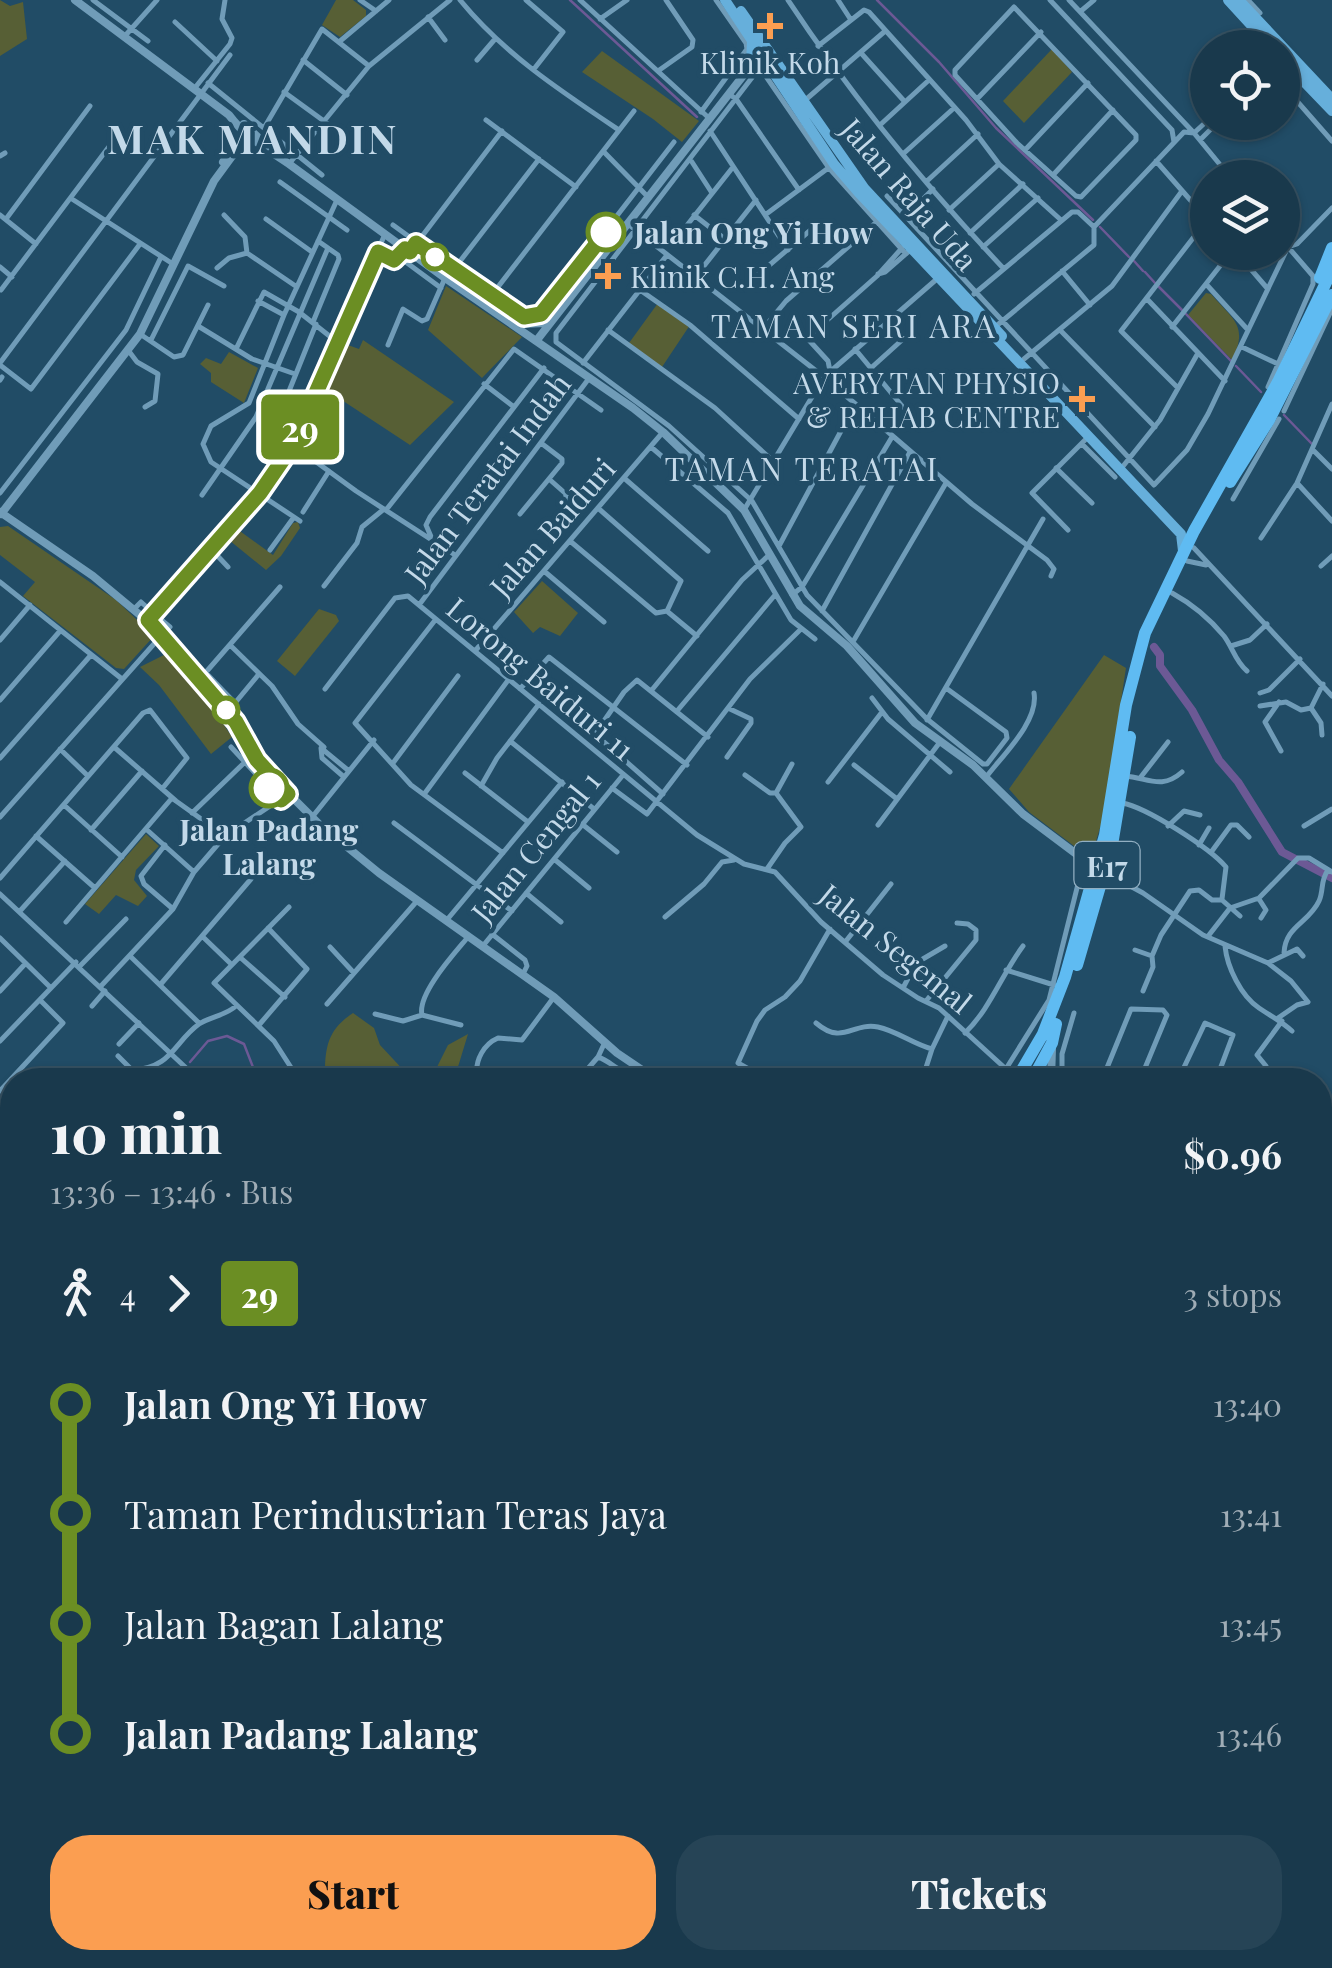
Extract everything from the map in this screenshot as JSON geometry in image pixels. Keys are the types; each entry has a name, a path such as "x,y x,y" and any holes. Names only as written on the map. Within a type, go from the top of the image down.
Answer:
{"highway":[{"path":"1256,420 1332,248"},
{"name":"E17","path":"1028,1068 1044,1034 1092,883 1094,864 1132,777 1139,676 1194,531 1294,352 1332,270"},
{"name":"E17","path":"1030,1068 1061,1022 1094,864 1112,801 1134,670 1146,633 1332,283"},
{"path":"1228,484 1256,448 1329,313 1332,295"},
{"path":"1009,1068 1056,990"},
{"path":"1031,1068 1052,1044 1061,1022"}],"main road":[{"path":"75,0 89,2 124,37 229,115 266,151"},
{"name":"Jalan Raja Uda","path":"725,0 764,52 769,74 832,166 971,296 1028,356 1180,534 1188,554"},
{"name":"Jalan Raja Uda","path":"733,0 879,220 938,278 1085,441 1122,468 1185,530 1194,531"},
{"path":"1228,0 1258,30"},
{"path":"1239,0 1263,30"},
{"path":"751,66 752,40"},
{"path":"537,340 632,227 648,198 690,154 710,119 733,96 764,52"},
{"path":"751,66 763,66 769,74"},
{"path":"1300,71 1332,100"},
{"path":"1300,74 1332,110"},
{"path":"242,131 259,138 443,283 537,340 663,432 744,510 792,595 810,616 847,646 922,729 988,768 1023,814 1094,864"},
{"path":"242,131 236,151 173,264 140,334 59,444 0,513 164,629 202,676 284,797 417,901 554,996 638,1068"},
{"path":"224,167 223,162 242,131"},
{"path":"236,151 248,145 278,156"},
{"path":"512,324 544,325 553,319"},
{"path":"0,502 11,500"},
{"path":"0,524 18,524"},
{"path":"1051,1068 1052,1044"}],"street":[{"path":"124,37 157,0"},
{"path":"140,244 30,389 0,364 106,222 232,38 222,19 225,0"},
{"path":"360,0 377,10"},
{"path":"339,42 389,0"},
{"path":"289,164 369,66 450,0"},
{"path":"460,0 495,38 620,130"},
{"path":"526,0 564,32 534,69"},
{"path":"580,0 710,119"},
{"path":"610,0 616,8"},
{"path":"600,19 628,0"},
{"path":"658,72 692,47 694,40 666,0"},
{"path":"702,112 747,49 716,0"},
{"path":"788,0 879,126 948,210 1004,269"},
{"path":"838,0 852,20"},
{"path":"1014,7 1136,135 1136,140 1081,198 1025,150 955,75 954,70 1014,7 1021,0"},
{"path":"1050,0 1172,130 1174,142"},
{"path":"1069,0 1190,128"},
{"path":"1080,12 1094,0"},
{"path":"1248,0 1260,12"},
{"path":"89,2 148,41"},
{"path":"818,46 864,10 978,134 999,164 1061,220"},
{"path":"428,18 445,40"},
{"path":"174,22 217,61"},
{"path":"264,128 322,30 369,66"},
{"path":"802,102 884,32"},
{"path":"977,99 1040,32"},
{"path":"477,60 495,38"},
{"path":"1105,59 1116,50"},
{"path":"861,54 905,102"},
{"path":"197,91 208,84 230,55"},
{"path":"303,60 347,95"},
{"path":"769,74 754,75 733,96 710,131 632,227 556,333 556,342 669,426 752,501 802,587 822,611 927,719 988,768"},
{"path":"879,126 929,80"},
{"path":"1025,150 1088,83"},
{"path":"208,84 322,175"},
{"path":"284,92 350,140"},
{"path":"733,96 798,190"},
{"path":"1300,105 1332,141"},
{"path":"37,244 3,217 90,106"},
{"path":"903,154 954,108"},
{"path":"1053,174 1113,110"},
{"path":"484,306 634,111"},
{"path":"486,120 576,187"},
{"path":"378,252 394,260 416,243 502,131"},
{"path":"710,131 788,250"},
{"path":"1,290 120,132"},
{"path":"998,324 1094,245 1094,228 1184,132 1190,132"},
{"path":"927,181 978,134"},
{"path":"1200,140 1216,160"},
{"path":"393,226 524,317 541,314 674,142"},
{"path":"603,151 648,198"},
{"path":"690,154 712,193"},
{"path":"454,270 539,159"},
{"path":"1156,161 1190,200"},
{"path":"948,210 999,164"},
{"path":"672,243 733,166"},
{"path":"765,215 832,166"},
{"name":"Jalan Raja Uda","path":"832,166 879,220"},
{"path":"280,182 347,230"},
{"path":"970,233 1023,184"},
{"path":"922,200 933,189"},
{"path":"1028,356 1112,286 1182,191"},
{"path":"887,196 971,296 1072,212 1078,212 1094,228"},
{"path":"72,198 173,264"},
{"path":"983,247 1038,198"},
{"path":"270,550 297,519 204,453 204,438 211,426 249,403 337,200"},
{"path":"696,276 756,200"},
{"path":"1300,242 1332,208"},
{"path":"224,215 245,236 247,253 297,287"},
{"path":"694,215 725,239"},
{"path":"266,219 312,252"},
{"path":"762,330 786,301 879,220"},
{"path":"754,279 820,222 828,222 849,245"},
{"path":"632,227 824,377 946,483 1051,565 1051,576"},
{"path":"145,612 212,550 260,493 293,445 385,234"},
{"path":"273,432 340,259 317,240"},
{"path":"1178,388 1121,331 1190,243"},
{"path":"202,495 256,417 328,248"},
{"path":"830,371 828,360 807,338 906,249"},
{"path":"216,268 229,258 247,253"},
{"path":"583,363 668,255"},
{"path":"0,493 126,330 161,256"},
{"path":"1194,531 1194,524 1278,364 1314,284 1313,276 1300,261"},
{"path":"150,340 188,266 224,286"},
{"path":"0,267 12,277"},
{"path":"1172,326 1218,270"},
{"path":"1251,270 1268,288"},
{"path":"1198,353 1155,427 1122,468 1154,485 1186,450 1225,382 1277,270"},
{"path":"1062,271 1090,305"},
{"path":"744,510 824,377 938,278"},
{"path":"388,345 404,309 422,321 427,319 443,283"},
{"path":"1206,284 1249,331"},
{"path":"640,290 690,325 799,419"},
{"path":"236,349 264,292 299,312 337,342"},
{"path":"1148,300 1225,382"},
{"path":"258,301 284,315"},
{"path":"140,334 174,357 184,355 208,305"},
{"path":"1284,411 1329,313"},
{"path":"198,326 252,359 295,374"},
{"path":"608,330 715,408 774,462"},
{"path":"1060,330 1155,427"},
{"path":"870,369 902,340"},
{"path":"1242,347 1278,364"},
{"path":"324,586 357,543 362,527 385,509 514,349 601,410"},
{"path":"856,349 906,412"},
{"path":"128,350 138,362 158,374 156,402 145,407"},
{"path":"432,540 426,525 430,518 544,368"},
{"name":"Jalan Teratai Indah","path":"419,605 590,377"},
{"path":"484,384 514,407"},
{"path":"778,546 856,405"},
{"path":"1262,538 1297,483 1331,410"},
{"path":"58,418 69,426"},
{"path":"1233,498 1256,448 1279,419"},
{"name":"Jalan Baiduri","path":"475,651 663,432"},
{"path":"792,595 802,587 892,436"},
{"path":"1068,530 1032,491 1085,441"},
{"path":"520,514 553,478 562,459 540,443"},
{"path":"293,445 455,555"},
{"path":"650,447 728,513 790,620 815,639"},
{"path":"1312,450 1332,469"},
{"path":"822,611 910,452"},
{"path":"1056,468 1092,503"},
{"path":"303,512 329,471"},
{"path":"553,478 565,498 577,490"},
{"path":"624,478 708,551"},
{"path":"854,641 946,483"},
{"path":"1297,483 1332,521"},
{"path":"598,508 682,581 665,612"},
{"path":"922,729 1043,519"},
{"path":"570,540 656,613 665,612 696,636"},
{"path":"212,550 228,567"},
{"path":"1188,554 1208,566"},
{"path":"1188,554 1208,566 1267,624 1332,696"},
{"path":"650,691 757,563 769,555"},
{"path":"1321,566 1332,556"},
{"path":"544,570 604,622"},
{"path":"0,582 122,679"},
{"path":"232,718 235,703 202,676 280,587"},
{"path":"1172,593 1194,606 1231,646 1237,662 1247,671"},
{"name":"Lorong Baiduri 11","path":"324,689 403,594 656,803"},
{"path":"676,712 776,595"},
{"path":"0,640 30,605"},
{"path":"436,619 355,723 374,740 402,777 503,852"},
{"path":"1231,646 1250,640 1267,624"},
{"path":"0,817 164,629"},
{"path":"0,700 3,691 61,630"},
{"path":"612,788 644,814 750,679 802,630"},
{"path":"230,644 272,686 298,724 347,774"},
{"path":"0,758 91,654"},
{"path":"520,689 549,656 687,764"},
{"path":"1260,693 1277,683 1300,659"},
{"path":"235,703 259,674"},
{"path":"393,762 458,676"},
{"path":"424,794 509,679"},
{"path":"663,794 597,736 633,680 708,737"},
{"path":"1322,735 1312,708 1323,684"},
{"path":"946,688 1006,732 1007,738 988,768"},
{"path":"988,768 1030,718 1034,693"},
{"path":"872,698 882,712 950,772"},
{"path":"1260,706 1280,702 1301,710 1312,708"},
{"path":"1280,702 1264,722 1281,751"},
{"path":"481,786 538,704"},
{"path":"728,757 751,723 751,719 730,709"},
{"path":"0,878 146,711 152,712 187,758 162,789"},
{"path":"828,782 882,712"},
{"path":"311,817 374,740"},
{"path":"510,740 594,809"},
{"path":"878,825 940,742"},
{"path":"1132,777 1168,742"},
{"path":"114,747 172,798 225,836"},
{"path":"92,1006 103,988 172,910 194,872 225,836 284,797 231,748"},
{"path":"60,749 88,776"},
{"path":"192,813 244,763"},
{"path":"776,793 792,764"},
{"path":"854,765 897,799"},
{"path":"92,830 142,771"},
{"path":"1132,777 1160,784 1182,772"},
{"path":"465,774 528,822"},
{"name":"Jalan Cengal 1","path":"482,947 623,774"},
{"path":"745,775 770,793 776,793"},
{"path":"446,921 562,782"},
{"path":"767,869 801,827 776,793"},
{"path":"66,922 172,798"},
{"name":"Jalan Segemal","path":"656,803 734,860 767,869 786,882 830,929 903,988 948,1016 997,1068"},
{"path":"1122,803 1212,851 1226,868 1222,900"},
{"path":"64,805 122,856"},
{"path":"1304,826 1332,809"},
{"path":"1168,826 1184,811 1200,815"},
{"path":"394,823 512,910"},
{"path":"582,824 617,852"},
{"path":"1212,851 1230,824 1249,837"},
{"path":"146,828 194,872"},
{"path":"1199,845 1209,828"},
{"path":"36,836 95,888"},
{"path":"164,845 141,876 144,884 172,910"},
{"path":"665,917 704,884 722,862 722,852"},
{"path":"1209,936 1230,908 1259,898 1296,860 1308,858 1327,873 1320,899 1286,938 1284,954"},
{"path":"554,859 589,888"},
{"path":"722,862 734,860"},
{"path":"20,912 65,861"},
{"path":"1006,970 1056,990 1094,864 1173,917 1225,946 1268,963 1308,1002 1297,1005 1280,1019 1257,1055 1265,1068"},
{"path":"160,985 250,880"},
{"path":"846,942 891,884"},
{"path":"1143,991 1161,934 1194,888 1212,900 1222,900 1240,916"},
{"path":"526,893 561,922"},
{"path":"0,894 187,1068"},
{"path":"1259,898 1265,908 1261,918"},
{"path":"327,1004 417,901"},
{"path":"288,907 214,983 274,1041 292,1068"},
{"path":"0,1041 126,919"},
{"path":"926,1001 976,940 972,926 957,923"},
{"path":"259,1025 307,973 306,964 268,928"},
{"path":"747,1068 738,1063 764,1010 785,997 800,981 830,929"},
{"path":"492,934 524,960 527,966 522,974"},
{"path":"203,937 231,964"},
{"path":"422,1015 420,1004 428,990 468,937"},
{"path":"0,940 51,988"},
{"path":"903,988 916,963 945,946"},
{"path":"966,1033 1023,946"},
{"path":"1225,946 1228,962 1251,1001 1292,1031"},
{"path":"330,947 354,973"},
{"path":"1268,963 1296,949 1303,956"},
{"path":"1135,950 1152,956"},
{"path":"130,956 200,1024"},
{"path":"242,959 284,997"},
{"path":"0,991 25,964"},
{"path":"477,1068 491,1041 505,1037 522,1040 554,996"},
{"path":"21,1068 63,1023 40,1000"},
{"path":"146,1068 172,1054 200,1024 226,1015 236,1006"},
{"path":"1107,1068 1130,1011 1163,1010 1168,1015 1145,1068"},
{"path":"1062,1068 1061,1022 1074,1013"},
{"path":"374,1014 402,1022 422,1015 461,1026"},
{"path":"926,1068 948,1016"},
{"path":"816,1022 825,1031 842,1034 873,1026 932,1049"},
{"path":"119,1044 140,1023"},
{"path":"1183,1068 1204,1023 1234,1037 1221,1068"},
{"path":"588,1068 605,1042"},
{"path":"118,1056 130,1068"},
{"path":"598,1057 615,1068"}],"green space":[{"path":"0,0 10,6 23,2 27,39 0,56"},
{"path":"336,0 353,0 366,10 366,16 340,37 322,25"},
{"path":"1052,49 1072,72 1024,123 1003,101"},
{"path":"602,51 699,121 682,142 582,72"},
{"path":"446,286 522,337 482,378 428,330"},
{"path":"1206,293 1232,317 1239,331 1232,360 1188,315"},
{"path":"658,303 690,325 662,367 629,343"},
{"path":"363,340 454,402 410,445 328,391 348,345 359,349"},
{"path":"229,352 258,368 244,403 211,382 211,373 200,364 206,358 221,364"},
{"path":"298,522 300,528 266,570 229,540 237,529 273,555 293,523"},
{"path":"8,526 116,600 154,636 124,669 116,668 23,596 35,582 0,555 0,527"},
{"path":"542,581 578,613 560,636 540,627 533,633 514,612"},
{"path":"319,609 336,615 339,621 295,676 277,661"},
{"path":"166,654 232,737 211,754 159,685 140,667"},
{"path":"1104,655 1126,668 1103,818 1092,854 1086,855 1029,812 1009,789"},
{"path":"146,834 159,846 136,870 134,880 147,896 138,906 116,895 99,914 85,904"},
{"path":"353,1013 374,1028 380,1045 401,1068 325,1068 328,1046 338,1025"},
{"path":"468,1034 458,1068 436,1068 448,1045"}],"waterway":[{"path":"570,0 697,117"},
{"path":"877,0 939,62 996,128 1093,220"},
{"path":"1100,227 1129,257"},
{"path":"1134,261 1143,271"},
{"path":"1145,272 1155,283"},
{"path":"1158,286 1182,310"},
{"path":"1185,313 1231,361"},
{"path":"1236,366 1261,392"},
{"path":"1284,415 1312,444"},
{"path":"1154,647 1160,655 1160,666 1282,852 1332,878"},
{"path":"190,1062 208,1041 227,1036 244,1044 253,1068"}],"bus line":[{"name":"29","path":"269,788 281,800 288,794 257,760 236,722 148,620 227,533 293,445 378,252 394,260 405,249 410,252 416,243 524,317 541,314 606,232"}],"place":[{"name":"Klinik Koh","path":"770,26"},
{"name":"Jalan Ong Yi How","path":"606,232"},
{"name":"Klinik C.H. Ang","path":"608,276"},
{"name":"AVERY TAN PHYSIO & REHAB CENTRE","path":"1082,399"},
{"name":"Jalan Padang Lalang","path":"269,788"}],"district":[{"name":"MAK MANDIN","path":"253,137"},
{"name":"TAMAN SERI ARA","path":"854,324"},
{"name":"TAMAN TERATAI","path":"802,467"}]}
